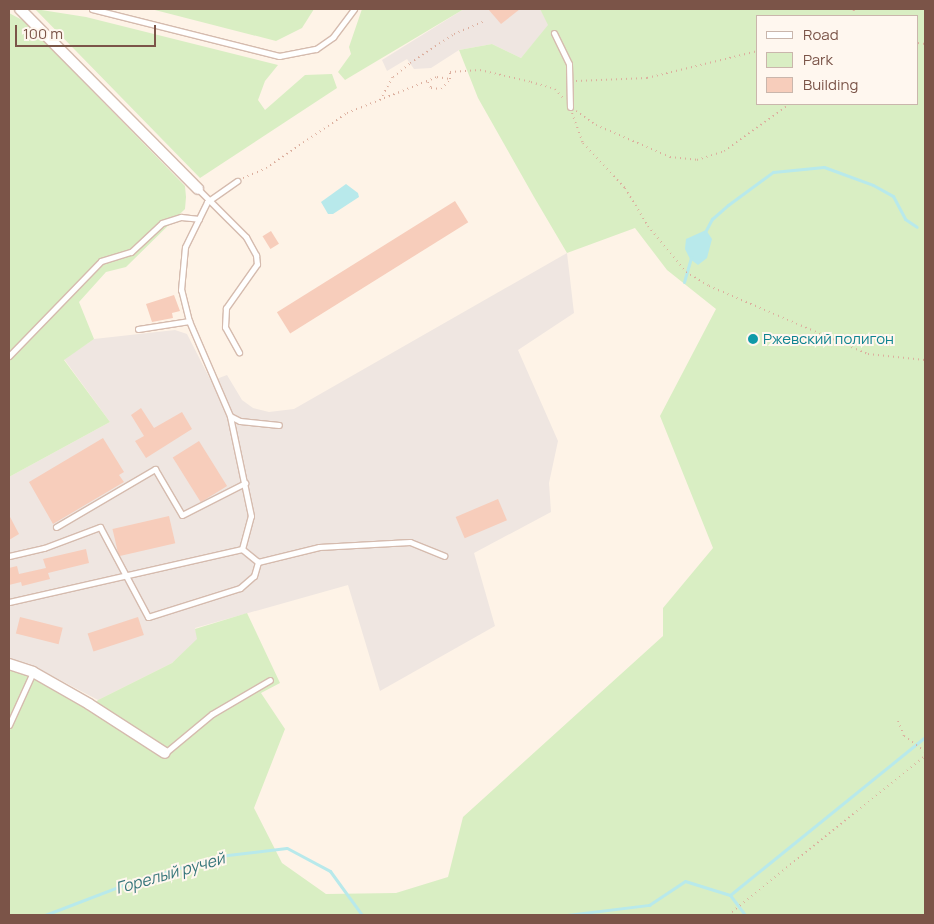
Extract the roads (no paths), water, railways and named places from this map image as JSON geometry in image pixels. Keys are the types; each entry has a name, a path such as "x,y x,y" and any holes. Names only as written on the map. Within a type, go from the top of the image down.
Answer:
{"street":[{"path":"20,9 198,189"},
{"path":"9,664 33,672 89,704 165,754"}],"lane":[{"path":"92,9 279,56 316,49 333,37 354,9"},
{"path":"554,33 569,64 570,107"},
{"path":"237,181 207,202 185,247 181,265 181,290 189,321 230,416 251,516 242,549"},
{"path":"198,189 207,202 246,237 256,255 257,264 226,308 225,327 239,352"},
{"path":"9,356 101,261 131,252 162,223 181,217 199,219"},
{"path":"138,329 189,321"},
{"path":"230,416 240,421 278,425"},
{"path":"56,527 155,470 182,515 245,484"},
{"path":"9,556 44,548 100,527 148,617 240,588 254,576 258,562"},
{"path":"258,562 319,547 410,542 444,556"},
{"path":"242,549 258,562"},
{"path":"9,602 126,577 242,549"},
{"path":"9,725 33,672"},
{"path":"165,754 212,714 270,680"}],"water":[{"path":"346,184 358,193 359,197 333,214 328,214 321,202"},
{"path":"706,230 712,239 707,258 698,265 690,259 685,249 686,239"}],"waterway":[{"path":"705,232 712,219 773,172 824,167 873,185 893,196 905,219 917,227"},
{"path":"684,282 691,257"},
{"path":"730,895 925,737"},
{"name":"Горелый ручей","path":"45,915 126,884 219,856 287,848 330,871 362,915"},
{"name":"Горелый ручей","path":"567,915 649,905 685,881 730,895 745,915"}],"place":[{"name":"Ржевский полигон","path":"753,339"}]}
